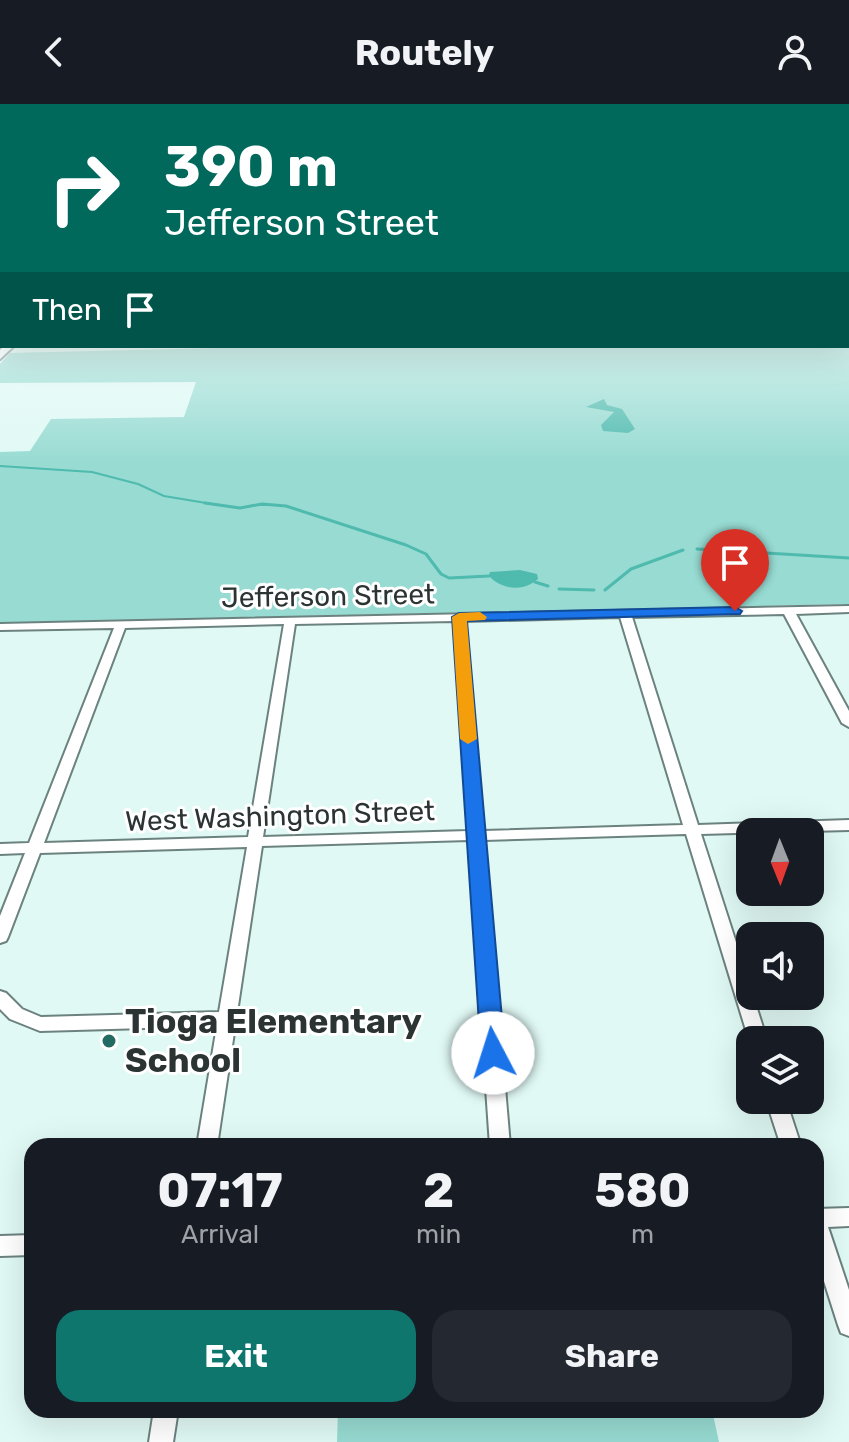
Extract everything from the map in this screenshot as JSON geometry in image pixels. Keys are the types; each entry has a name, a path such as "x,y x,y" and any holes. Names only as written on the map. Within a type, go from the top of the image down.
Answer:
{"street":[{"name":"Jefferson Street","path":"0,627 849,609"},
{"path":"788,610 849,723"},
{"path":"625,614 754,1026"},
{"path":"459,617 499,1138"},
{"path":"208,1138 290,621"},
{"path":"0,937 121,624"},
{"name":"West Washington Street","path":"0,849 849,825"},
{"path":"0,998 16,1014 40,1024 225,1019"},
{"path":"781,1114 788,1138"},
{"path":"824,1219 849,1217"},
{"path":"0,1246 24,1245"},
{"path":"824,1245 849,1325"},
{"path":"161,1442 165,1418"}],"shaded area":[{"path":"211,348 849,348 849,604 0,623 0,452 30,451 51,419 184,417 196,382 0,383 0,364 10,353"},
{"path":"604,399 607,405 622,409 635,429 628,433 603,431 601,425 614,412 586,407"},
{"path":"520,570 537,574 538,579 526,586 513,588 489,576 490,572"},
{"path":"338,1418 714,1418 719,1442 337,1442"}],"waterway":[{"path":"0,466 92,472 138,484 164,496 212,504"},
{"path":"205,503 212,504"},
{"path":"212,504 240,508 262,504 286,506 406,545 426,554 441,574 449,578 489,576"},
{"path":"212,504 218,505"},
{"path":"259,505 268,505"},
{"path":"697,549 849,558"},
{"path":"605,590 631,569 683,550"},
{"path":"535,582 548,586"},
{"path":"559,589 594,590"}],"slow traffic":[{"path":"468,739 459,617 480,617"}],"place":[{"name":"Tioga Elementary School","path":"109,1041"}],"route":[{"path":"493,1053 459,617 735,611"}]}
